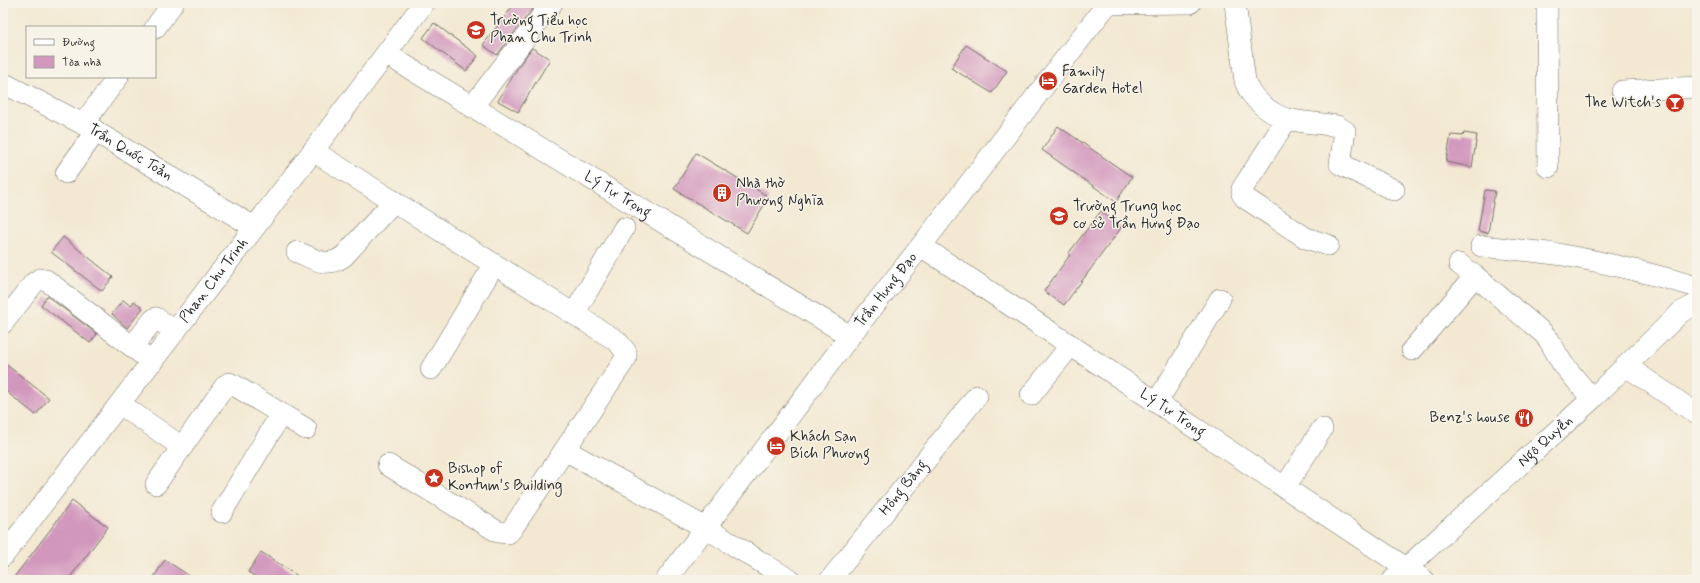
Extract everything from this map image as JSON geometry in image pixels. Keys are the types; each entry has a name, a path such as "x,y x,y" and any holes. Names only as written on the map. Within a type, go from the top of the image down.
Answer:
{"street":[{"path":"156,27 173,3"},
{"name":"Phan Chu Trinh","path":"3,556 313,151 424,3"},
{"path":"472,107 552,3"},
{"path":"1106,4 1190,3"},
{"path":"1234,3 1248,89 1252,96 1271,111 1287,119 1337,126 1343,129 1346,131 1340,164 1394,190"},
{"path":"1547,3 1548,166"},
{"name":"Trần Hưng Đạo","path":"666,580 850,336 921,246 1106,4"},
{"name":"Lý Tự Trọng","path":"386,54 850,336"},
{"path":"66,173 117,78"},
{"name":"Trần Quốc Toản","path":"3,83 90,128 254,227"},
{"path":"1622,91 1697,87"},
{"path":"1287,119 1242,189 1242,194 1245,198 1306,238 1328,244"},
{"path":"313,151 617,341 626,352 626,358 508,533 503,533 388,465"},
{"path":"297,252 328,264 336,262 344,256 394,201"},
{"path":"574,314 624,228"},
{"name":"Lý Tự Trọng","path":"921,246 1285,487 1400,574 1424,580"},
{"path":"1481,246 1562,255 1643,272 1697,287"},
{"path":"431,369 494,265"},
{"path":"1412,350 1467,270 1543,333 1549,340 1562,363 1592,399"},
{"path":"3,322 40,279 46,280 152,362"},
{"path":"1156,402 1220,299"},
{"name":"Ngô Quyền","path":"1400,574 1592,399 1681,312 1697,304"},
{"path":"133,346 156,318 175,331"},
{"path":"1031,396 1071,345"},
{"path":"1626,366 1697,414"},
{"path":"156,484 225,386 229,384 234,385 306,429"},
{"name":"Hồng Bàng","path":"830,580 977,396"},
{"path":"120,404 182,447"},
{"path":"222,512 281,414"},
{"path":"1285,487 1322,429"},
{"path":"565,450 706,528 790,580"}],"building":[{"path":"515,3 537,3 497,55 483,45"},
{"path":"434,23 478,56 466,71 423,38"},
{"path":"966,45 1007,71 992,93 951,68"},
{"path":"532,48 550,59 518,112 498,101 520,64"},
{"path":"1058,126 1132,177 1116,202 1042,150"},
{"path":"1464,133 1477,135 1472,167 1446,162 1451,135 1463,136"},
{"name":"Nhà thờ Phương Nghĩa","path":"696,153 769,197 747,233 674,189"},
{"path":"1485,190 1495,191 1488,233 1478,231"},
{"path":"1101,211 1121,228 1064,305 1044,291 1070,255 1068,254"},
{"path":"63,237 113,277 102,291 51,252"},
{"path":"47,296 97,334 90,343 41,305"},
{"path":"123,300 131,306 134,301 143,308 127,328 112,314"},
{"path":"3,362 49,398 36,415 3,389"},
{"path":"72,501 108,527 68,580 12,580"},
{"path":"261,552 304,580 261,580 248,572"},
{"path":"165,560 196,580 152,580"}],"place":[{"name":"Trường Tiểu học Phan Chu Trinh","path":"476,30"},
{"name":"Family Garden Hotel","path":"1048,81"},
{"name":"The Witch's","path":"1675,103"},
{"name":"Nhà thờ Phương Nghĩa","path":"722,193"},
{"name":"Trường Trung học cơ sở Trần Hưng Đạo","path":"1059,216"},
{"name":"Benz's house","path":"1524,418"},
{"name":"Khách Sạn Bích Phương","path":"776,446"},
{"name":"Bishop of Kontum's Building","path":"434,478"}]}
